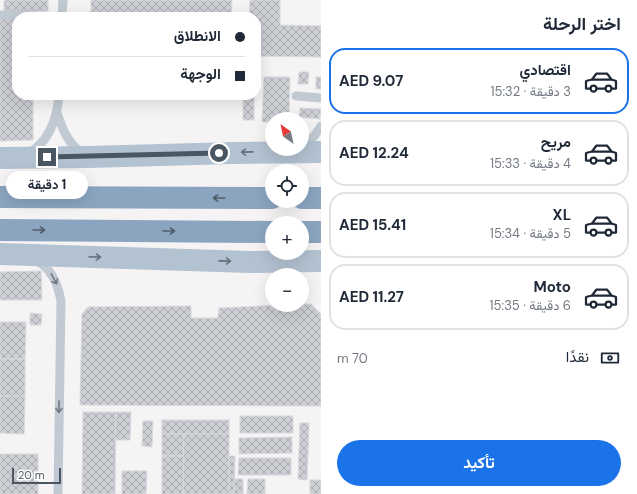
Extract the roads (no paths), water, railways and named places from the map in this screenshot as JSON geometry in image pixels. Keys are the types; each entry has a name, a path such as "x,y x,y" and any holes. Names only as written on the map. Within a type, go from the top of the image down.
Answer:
{"highway":[{"path":"0,197 265,198"},
{"path":"309,198 321,198"},
{"path":"0,230 265,232"},
{"path":"309,232 321,232"}],"main road":[{"path":"10,158 310,152 321,144"},
{"path":"0,254 250,262 321,261"},
{"path":"250,262 276,268 321,273"}],"lane":[{"path":"62,12 63,0"},
{"path":"0,15 12,15"},
{"path":"296,96 321,98"},
{"path":"10,158 31,152 40,145 48,135 57,113 58,100"},
{"path":"57,113 61,127 68,140 78,151 88,157"},
{"path":"310,152 315,135 321,126"},
{"path":"25,254 44,264 50,272 59,291 61,301 58,494"}]}
